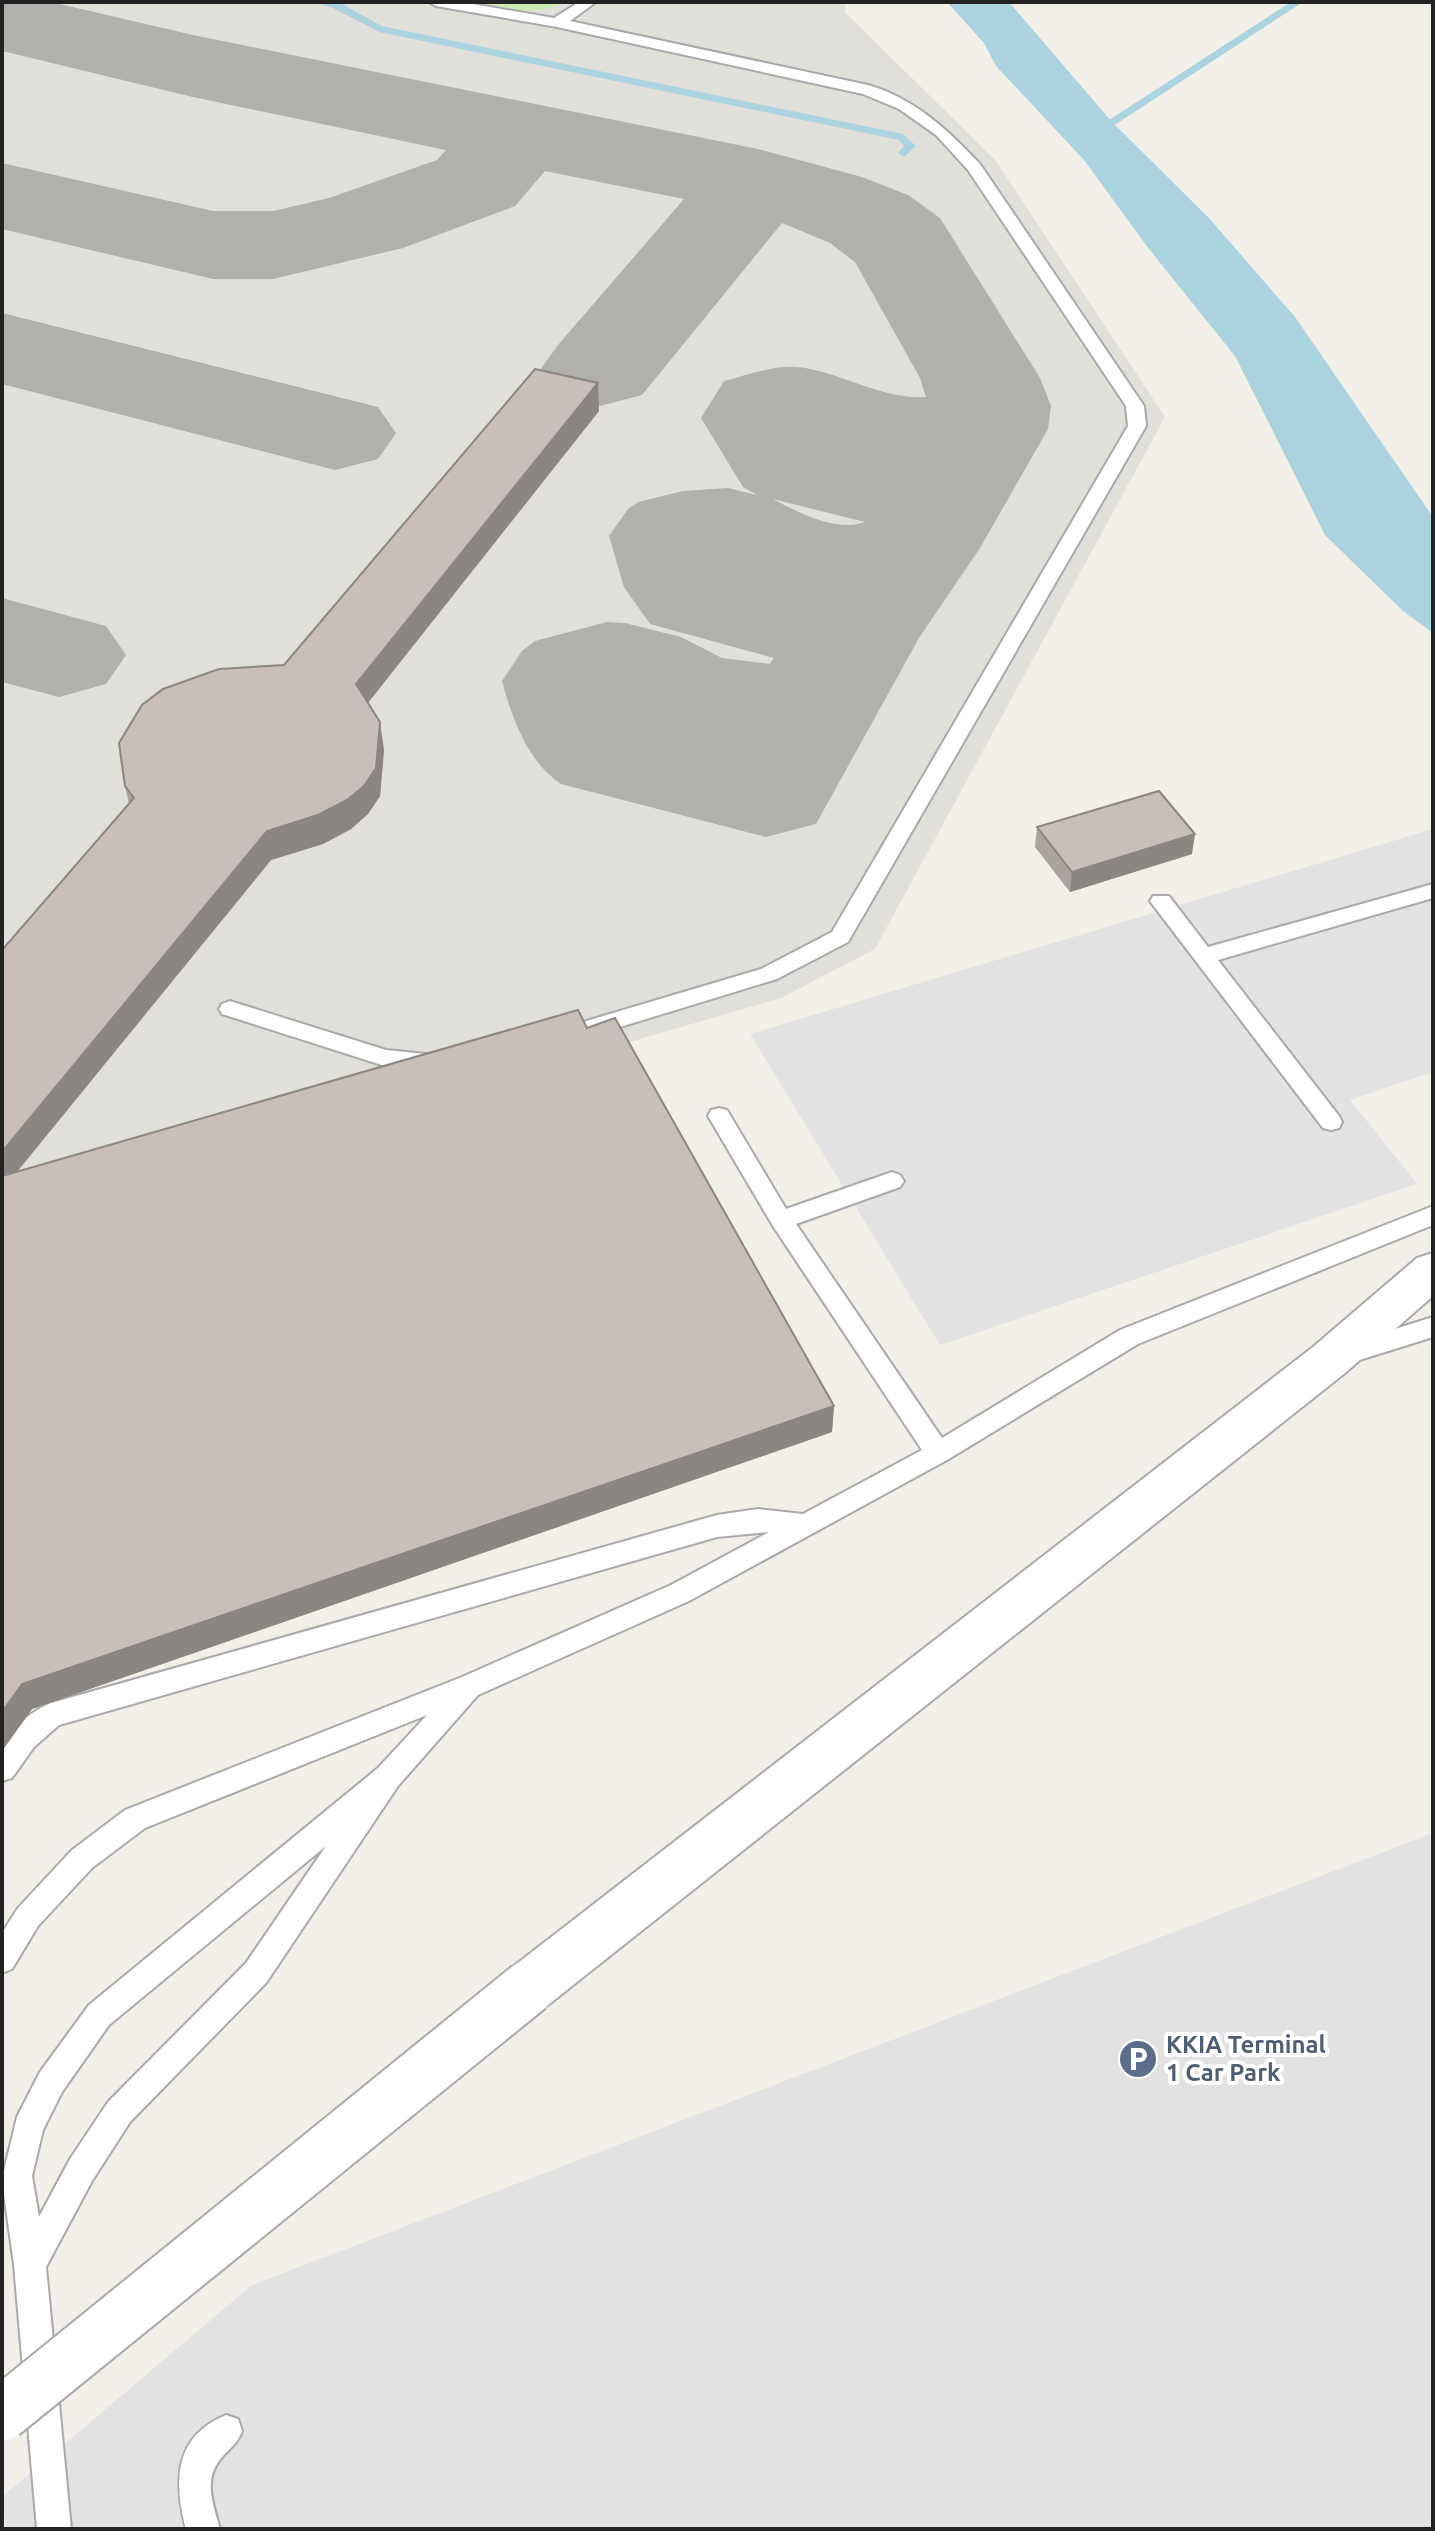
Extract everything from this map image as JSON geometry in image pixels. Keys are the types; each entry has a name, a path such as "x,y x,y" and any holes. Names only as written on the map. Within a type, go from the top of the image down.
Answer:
{"street":[{"path":"2,2414 529,1987 1329,1360 1433,1270"}],"lane":[{"path":"436,2 557,23 868,90 904,106 941,132 974,167 1135,406 1137,426 840,937 769,974 560,1037"},
{"path":"557,23 589,2"},
{"path":"1204,956 1433,891"},
{"path":"1161,901 1331,1122"},
{"path":"230,1009 385,1058 451,1065"},
{"path":"719,1116 781,1220 938,1453"},
{"path":"781,1220 892,1181"},
{"path":"2,1959 28,1917 72,1870 135,1819 472,1685 680,1593 938,1453 1129,1337 1433,1215"},
{"path":"1329,1360 1433,1327"},
{"path":"2,1769 24,1738 51,1715 717,1526 758,1520 806,1525"},
{"path":"54,2529 30,2265 17,2176 28,2127 51,2082 99,2015 388,1777 472,1685"},
{"path":"30,2265 81,2170 119,2112 256,1973 388,1777"},
{"path":"203,2529 191,2483 203,2450 226,2431"}],"shaded area":[{"path":"2,2 845,2 845,12 996,161 1165,417 875,949 781,998 616,1046 832,1432 32,1709 2,1751"},
{"path":"1433,829 1433,1072 1350,1100 1417,1184 940,1345 750,1034"},
{"name":"KKIA Terminal 1 Car Park","path":"1433,1833 1433,2529 6,2529 2,2497 252,2285"}],"green space":[{"path":"462,2 566,2 528,11"}],"water":[{"path":"947,2 1009,2 1112,122 1209,218 1295,317 1433,517 1433,633 1403,611 1325,535 1235,356 1149,249 1084,160 996,66 984,43"}],"building":[{"path":"535,369 598,383 356,684 380,722 376,768 364,786 347,800 318,815 267,831 2,1152 2,950 134,798 125,786 119,743 142,705 163,689 219,669 284,665"},
{"path":"1159,791 1195,834 1072,872 1037,827"},
{"path":"578,1010 587,1028 615,1018 834,1406 22,1684 2,1712 2,1176"}],"waterway":[{"path":"319,2 336,5 379,29 903,137 910,146 904,153"},
{"path":"1112,122 1298,2"}],"taxiway":[{"path":"2,21 193,66 758,182"},
{"path":"2,196 213,245 273,245 363,224 476,183 518,135"},
{"path":"600,370 758,182"},
{"path":"758,182 823,200 869,219 900,242 980,378 990,406"},
{"path":"2,348 335,433"},
{"path":"942,504 799,468 787,461 762,418 767,407 799,403 886,430 934,434 964,426 990,406"},
{"path":"942,504 987,429 990,406"},
{"path":"916,548 942,504"},
{"path":"853,637 696,596 689,587 673,536 683,529 728,526 770,545 846,565 864,566 916,548"},
{"path":"853,637 916,548"},
{"path":"821,693 853,637"},
{"path":"2,639 59,655"},
{"path":"616,664 638,669 661,683 681,690 756,707 781,706 821,693 766,791 610,752 587,731 570,681 582,671 598,665 616,664"}],"place":[{"name":"KKIA Terminal 1 Car Park","path":"1138,2059"}]}
